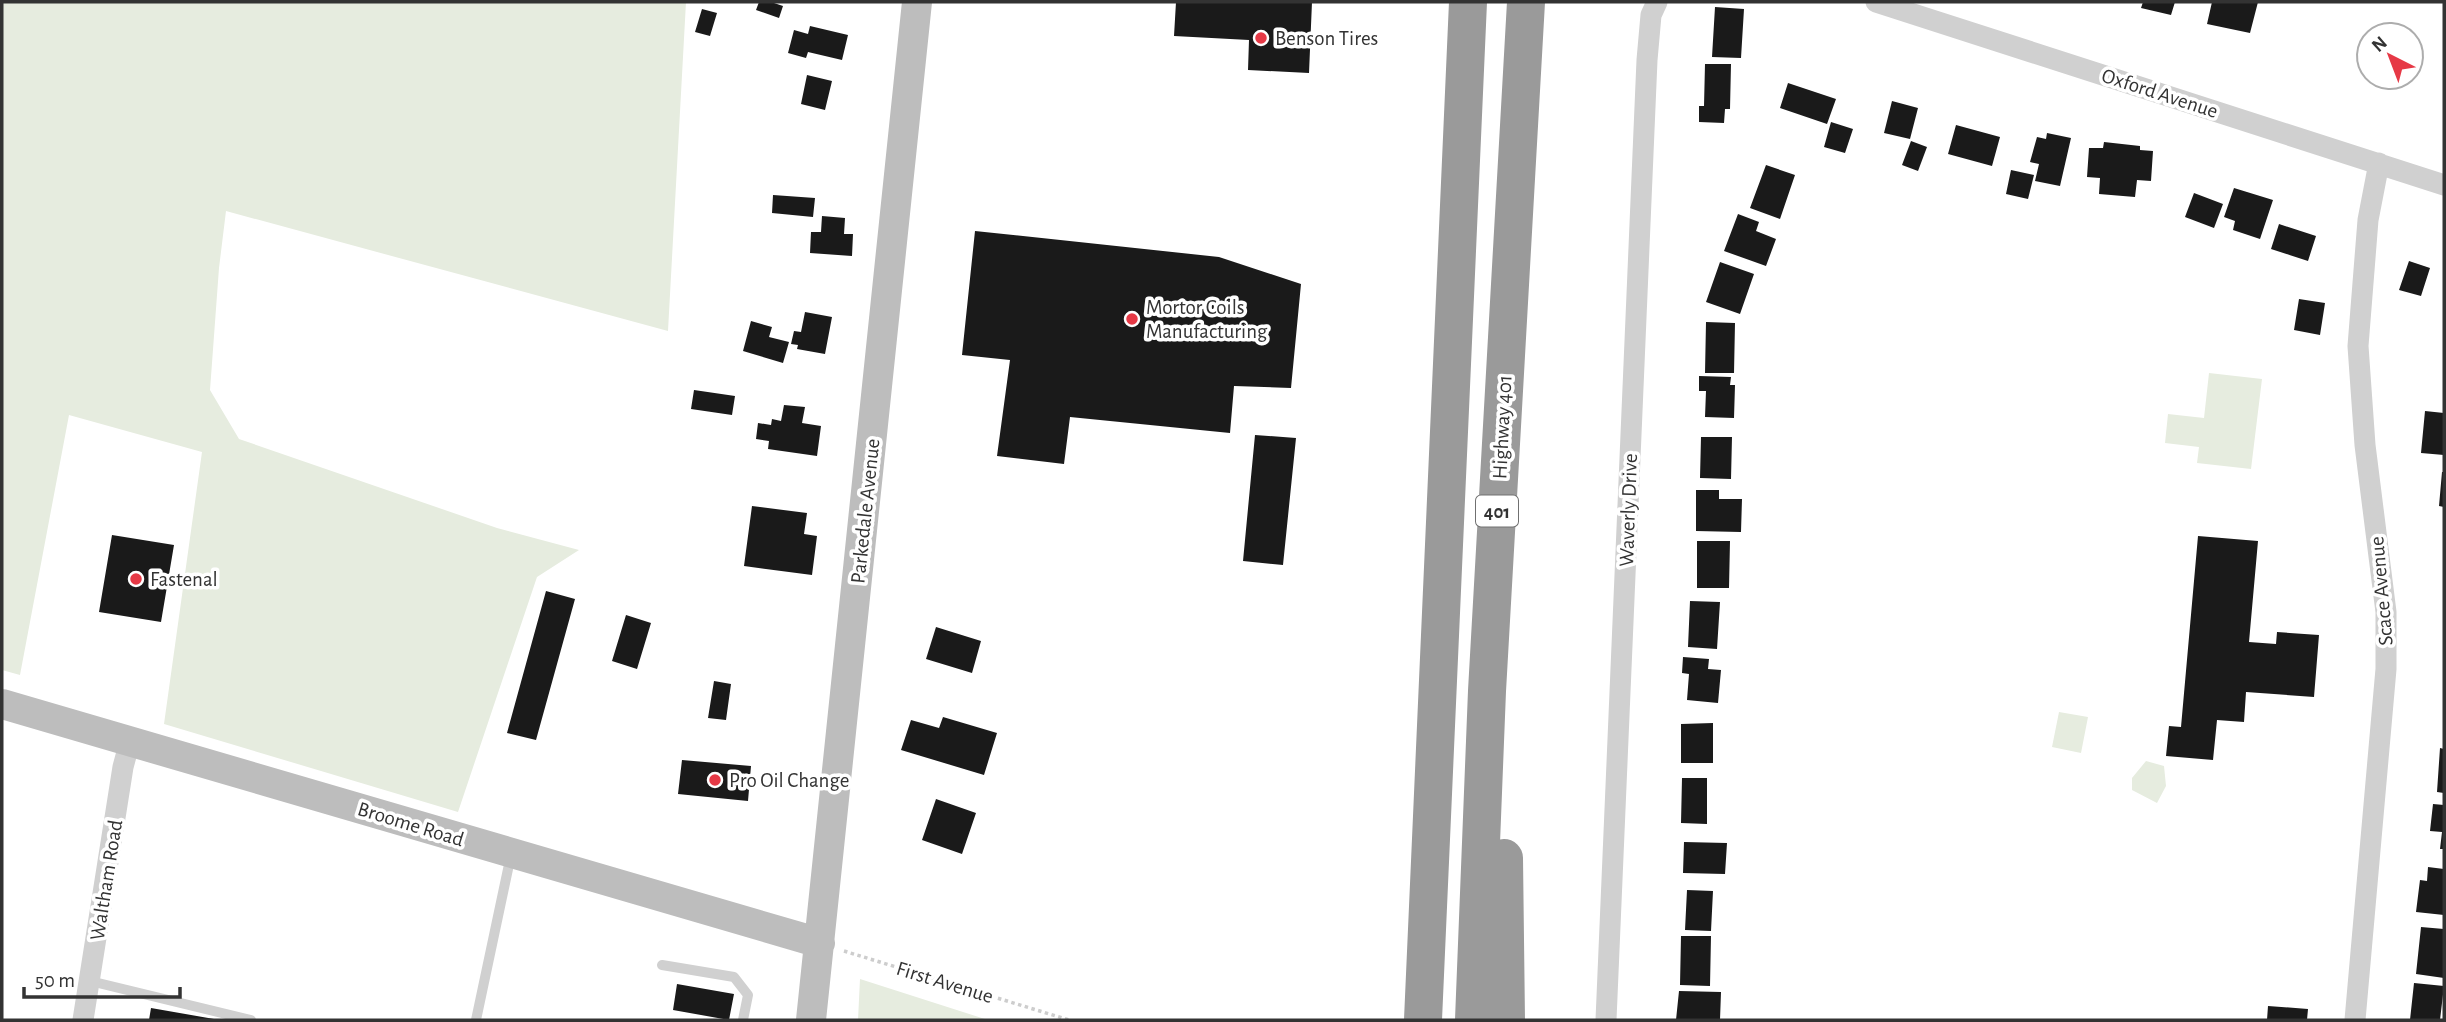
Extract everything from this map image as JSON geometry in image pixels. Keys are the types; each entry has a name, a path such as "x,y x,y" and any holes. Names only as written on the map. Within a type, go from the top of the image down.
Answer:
{"highway":[{"name":"401","path":"1423,1020 1468,2"},
{"name":"Highway 401","path":"1474,1020 1486,691 1526,2"},
{"path":"1486,691 1503,750 1506,1020"},
{"path":"1396,1020 1411,856 1431,800"}],"main road":[{"name":"Parkedale Avenue","path":"811,1020 917,2"},
{"name":"Broome Road","path":"2,704 820,943"}],"street":[{"name":"Waverly Drive","path":"1606,1020 1646,74 1651,15 1657,2"},
{"name":"Oxford Avenue","path":"1877,2 1899,5 2444,185"},
{"name":"Scace Avenue","path":"2355,1020 2386,668 2386,612 2365,445 2358,346 2368,220 2379,163"},
{"name":"Waltham Road","path":"83,1020 123,767 130,741"}],"lane":[{"path":"476,1020 511,854"},
{"path":"662,964 734,977 748,995 743,1020"},
{"path":"90,981 251,1020"}],"path":[{"name":"First Avenue","path":"820,943 1069,1020"}],"shaded area":[{"path":"2,2 686,2 668,331 226,211 210,390 239,439 497,528 579,550 537,577 458,812 164,724 202,452 69,415 20,675 2,670"},
{"path":"2209,373 2262,379 2251,469 2197,463 2199,447 2165,443 2168,414 2204,418"},
{"path":"2059,712 2088,717 2081,753 2052,747"},
{"path":"2146,761 2164,766 2166,786 2157,803 2132,790 2132,778"},
{"path":"860,979 988,1020 858,1020"}],"building":[{"path":"759,2 783,6 779,18 756,10"},
{"name":"Benson Tires","path":"1176,2 1312,2 1309,73 1248,70 1249,40 1174,36"},
{"path":"2143,2 2175,2 2171,15 2141,8"},
{"path":"2212,2 2258,2 2250,33 2207,24"},
{"path":"1715,7 1744,9 1741,58 1712,57"},
{"path":"702,9 717,13 710,36 695,32"},
{"path":"810,26 848,35 842,60 808,52 806,58 788,53 794,30 808,34"},
{"path":"1705,64 1731,64 1730,109 1725,109 1724,123 1699,122 1699,106 1704,106"},
{"path":"807,75 832,81 825,110 801,104"},
{"path":"1788,83 1836,99 1827,124 1780,108"},
{"path":"1892,101 1918,108 1910,139 1884,133"},
{"path":"1831,122 1853,129 1845,153 1824,147"},
{"path":"1956,125 2000,137 1992,166 1948,154"},
{"path":"2047,133 2071,138 2060,186 2035,181 2039,164 2030,162 2037,137 2046,139"},
{"path":"1911,141 1927,147 1918,171 1902,165"},
{"path":"2104,142 2140,146 2140,150 2153,151 2151,181 2137,180 2135,197 2099,194 2100,178 2087,177 2089,148 2103,148"},
{"path":"1766,165 1795,175 1780,219 1750,208"},
{"path":"2011,170 2034,175 2028,199 2006,194"},
{"path":"2234,188 2273,200 2260,239 2233,230 2235,221 2224,217"},
{"path":"2194,193 2223,204 2214,228 2185,217"},
{"path":"773,195 815,198 813,217 772,213"},
{"path":"1738,214 1759,222 1756,231 1776,239 1766,266 1724,251"},
{"path":"822,216 845,218 844,234 853,234 852,256 810,253 811,232 821,232"},
{"path":"2279,224 2316,236 2308,261 2271,249"},
{"name":"Mortor Coils Manufacturing","path":"975,231 1219,257 1301,284 1291,388 1234,386 1230,433 1070,417 1064,464 997,456 1010,360 962,355"},
{"path":"2409,261 2430,268 2421,296 2399,290"},
{"path":"1720,262 1754,274 1740,314 1706,302"},
{"path":"2299,299 2325,303 2320,335 2294,330"},
{"path":"805,312 832,317 825,354 797,349 798,345 791,344 794,331 801,332"},
{"path":"751,321 772,327 769,337 789,342 783,363 743,351"},
{"path":"1706,322 1735,323 1734,373 1705,373"},
{"path":"1699,376 1731,377 1730,385 1735,385 1734,418 1705,417 1706,391 1699,391"},
{"path":"694,390 735,396 732,415 691,409"},
{"path":"784,405 805,407 802,423 821,426 817,456 768,449 769,441 756,439 758,423 771,425 772,419 781,421"},
{"path":"2425,411 2444,413 2444,455 2421,453"},
{"path":"1255,435 1296,438 1283,565 1243,561"},
{"path":"1701,437 1732,437 1731,479 1700,478"},
{"path":"2444,472 2444,507 2439,506"},
{"path":"1696,490 1719,490 1719,499 1742,499 1741,532 1696,531"},
{"path":"752,506 807,513 804,534 817,536 812,575 744,566"},
{"name":"Fastenal","path":"112,535 174,545 161,622 99,612"},
{"path":"2198,536 2258,541 2249,642 2276,644 2277,632 2319,635 2314,697 2246,692 2244,722 2217,720 2213,760 2166,756 2169,726 2181,727"},
{"path":"1697,541 1730,541 1729,588 1697,588"},
{"path":"546,591 575,599 536,740 507,733"},
{"path":"1690,601 1720,602 1717,649 1688,647"},
{"path":"626,615 651,623 637,669 612,661"},
{"path":"936,627 981,641 972,673 926,659"},
{"path":"1683,657 1709,659 1708,669 1721,670 1718,703 1687,700 1689,674 1682,673"},
{"path":"714,681 731,684 726,720 708,718"},
{"path":"943,717 997,733 984,775 901,750 911,720 939,728"},
{"path":"1713,723 1713,763 1681,763 1681,724"},
{"path":"2440,748 2444,749 2444,793 2437,792"},
{"name":"Pro Oil Change","path":"682,760 751,766 748,801 678,794"},
{"path":"1682,778 1707,778 1707,824 1681,823"},
{"path":"936,799 976,813 962,854 922,840"},
{"path":"2433,804 2444,805 2444,849 2440,849 2442,832 2430,831"},
{"path":"1684,842 1727,843 1725,874 1683,873"},
{"path":"2428,867 2444,869 2444,915 2416,912 2420,880 2427,881"},
{"path":"1687,890 1713,891 1711,931 1685,930"},
{"path":"2421,927 2444,929 2444,978 2416,974"},
{"path":"1681,936 1711,936 1710,986 1680,985"},
{"path":"2414,983 2444,986 2440,1020 2410,1020"},
{"path":"677,984 734,994 729,1020 673,1010"},
{"path":"1679,991 1721,992 1720,1020 1676,1020"},
{"path":"2268,1006 2308,1009 2307,1020 2267,1020"},
{"path":"151,1008 214,1019 214,1020 149,1020"}],"place":[{"name":"Benson Tires","path":"1261,38"},
{"name":"Mortor Coils Manufacturing","path":"1132,319"},
{"name":"Fastenal","path":"136,579"},
{"name":"Pro Oil Change","path":"715,780"}]}
